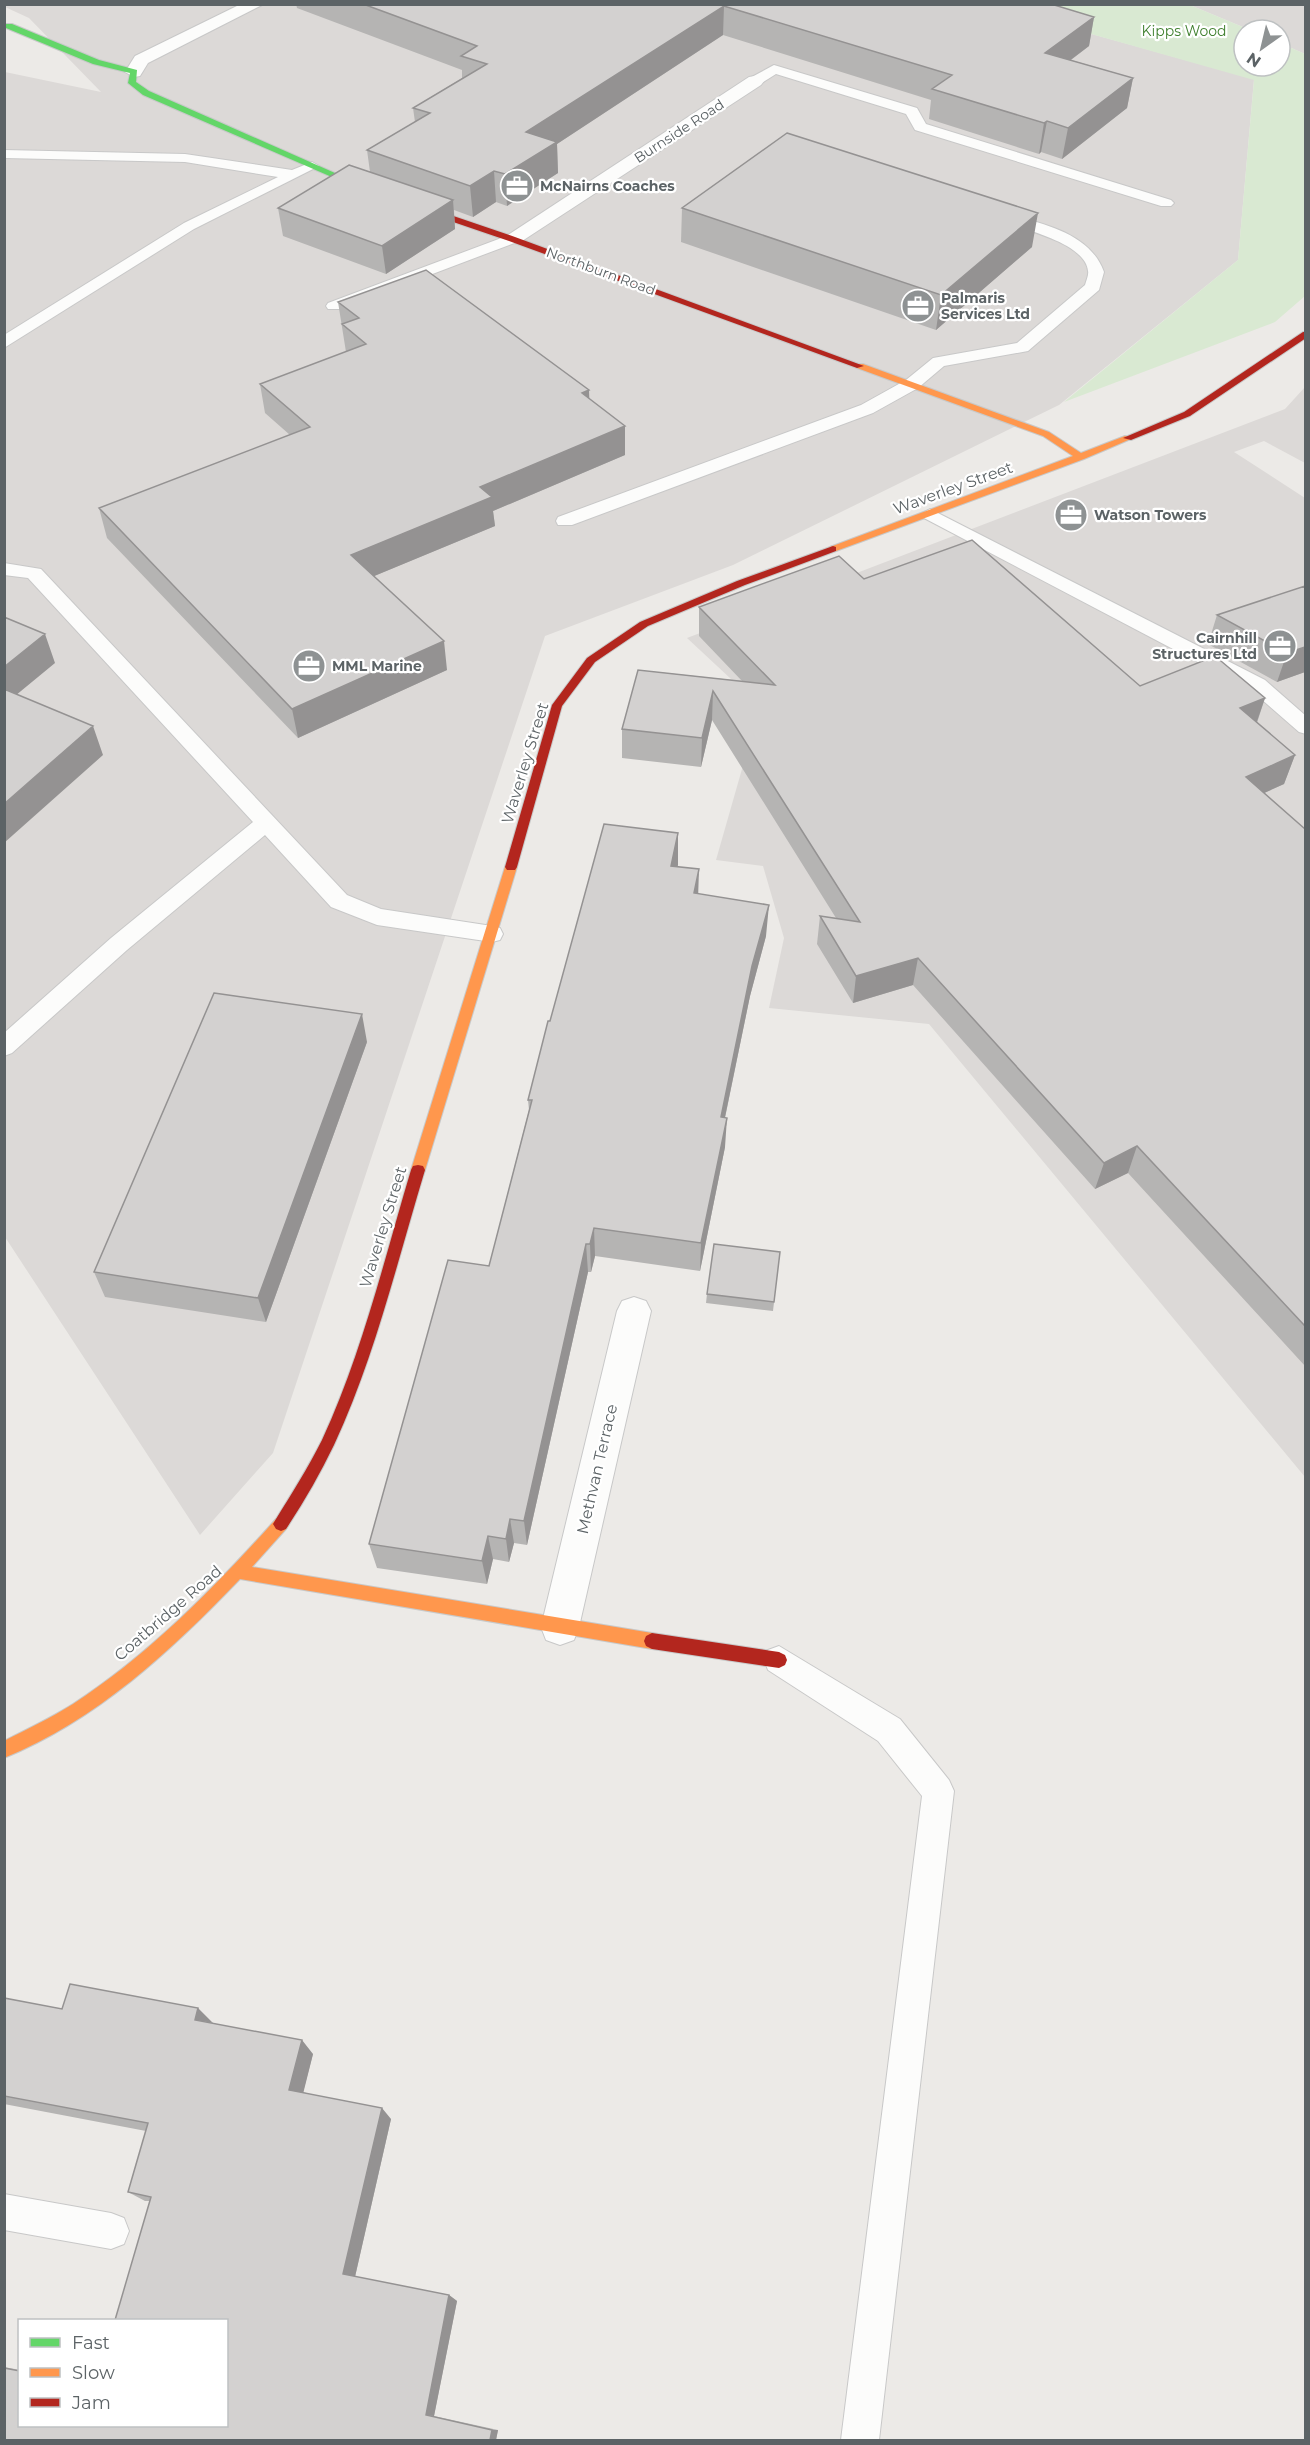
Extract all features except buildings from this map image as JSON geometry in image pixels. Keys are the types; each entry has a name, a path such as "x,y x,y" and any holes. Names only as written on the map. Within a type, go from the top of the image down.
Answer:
{"main road":[{"path":"9,26 96,62 134,72"},
{"name":"Northburn Road","path":"134,72 132,83 146,93 376,193 513,239 1046,434 1081,457"},
{"name":"Waverley Street","path":"318,1462 356,1370 492,934 557,705 591,660 644,624 741,583 1081,457 1187,414 1305,334"},
{"name":"Coatbridge Road","path":"4,1750 80,1709 163,1644 239,1572 282,1522 318,1462"},
{"path":"239,1572 560,1627 779,1660"}],"street":[{"path":"134,72 141,60 256,4"},
{"name":"Burnside Road","path":"513,239 755,81"},
{"name":"Methvan Terrace","path":"560,1627 634,1311"}],"lane":[{"path":"755,81 774,69 912,111 920,127 1166,203"},
{"path":"4,154 185,158 294,174"},
{"path":"4,343 189,226 312,166"},
{"path":"565,521 867,410 912,384 939,363 1022,347 1093,287 1097,280 1092,258 1081,248 1056,235 989,213"},
{"path":"334,306 513,239"},
{"path":"930,514 1258,685 1305,727"},
{"path":"4,569 34,573 339,901 377,917 492,934"},
{"path":"4,1047 119,944 265,824"},
{"path":"779,1660 889,1730 939,1791 860,2440"},
{"path":"4,2212 111,2231"}],"shaded area":[{"path":"5,4 987,5 1232,73 1232,78 1254,79 1238,260 1059,405 733,565 545,636 273,1453 200,1535 5,1237 5,72 101,92 29,18 5,7"},
{"path":"1190,5 1305,5 1305,54 1292,48 1292,18 1232,18 1232,22"},
{"path":"1305,387 1305,463 1264,441 1234,452 1305,498 1305,1477 929,1024 769,1008 784,938 763,866 716,860 760,706 687,638 1285,409"}],"green space":[{"name":"Kipps Wood","path":"989,5 1190,5 1232,22 1232,74"},
{"path":"1292,48 1305,54 1305,296 1275,322 1064,402 1238,260 1254,80 1247,78 1292,78"}],"traffic: fast":[{"path":"9,26 96,62 134,72 132,83 146,93 374,192"}],"traffic: slow":[{"path":"860,366 1046,434 1081,457"},
{"path":"833,549 1128,438"},
{"path":"418,1170 511,867"},
{"path":"4,1750 71,1715 134,1669 211,1599 281,1524"},
{"path":"239,1572 652,1641"}],"traffic: jam":[{"path":"374,192 512,239 860,366"},
{"path":"1128,438 1187,414 1306,334"},
{"path":"511,867 557,705 591,660 644,624 741,583 833,549"},
{"path":"281,1524 306,1485 328,1442 346,1398 378,1306 418,1170"},
{"path":"652,1641 779,1660"}],"place":[{"name":"McNairns Coaches","path":"517,186"},
{"name":"Palmaris Services Ltd","path":"918,306"},
{"name":"Watson Towers","path":"1071,515"},
{"name":"Cairnhill Structures Ltd","path":"1280,646"},
{"name":"MML Marine","path":"309,666"}]}
